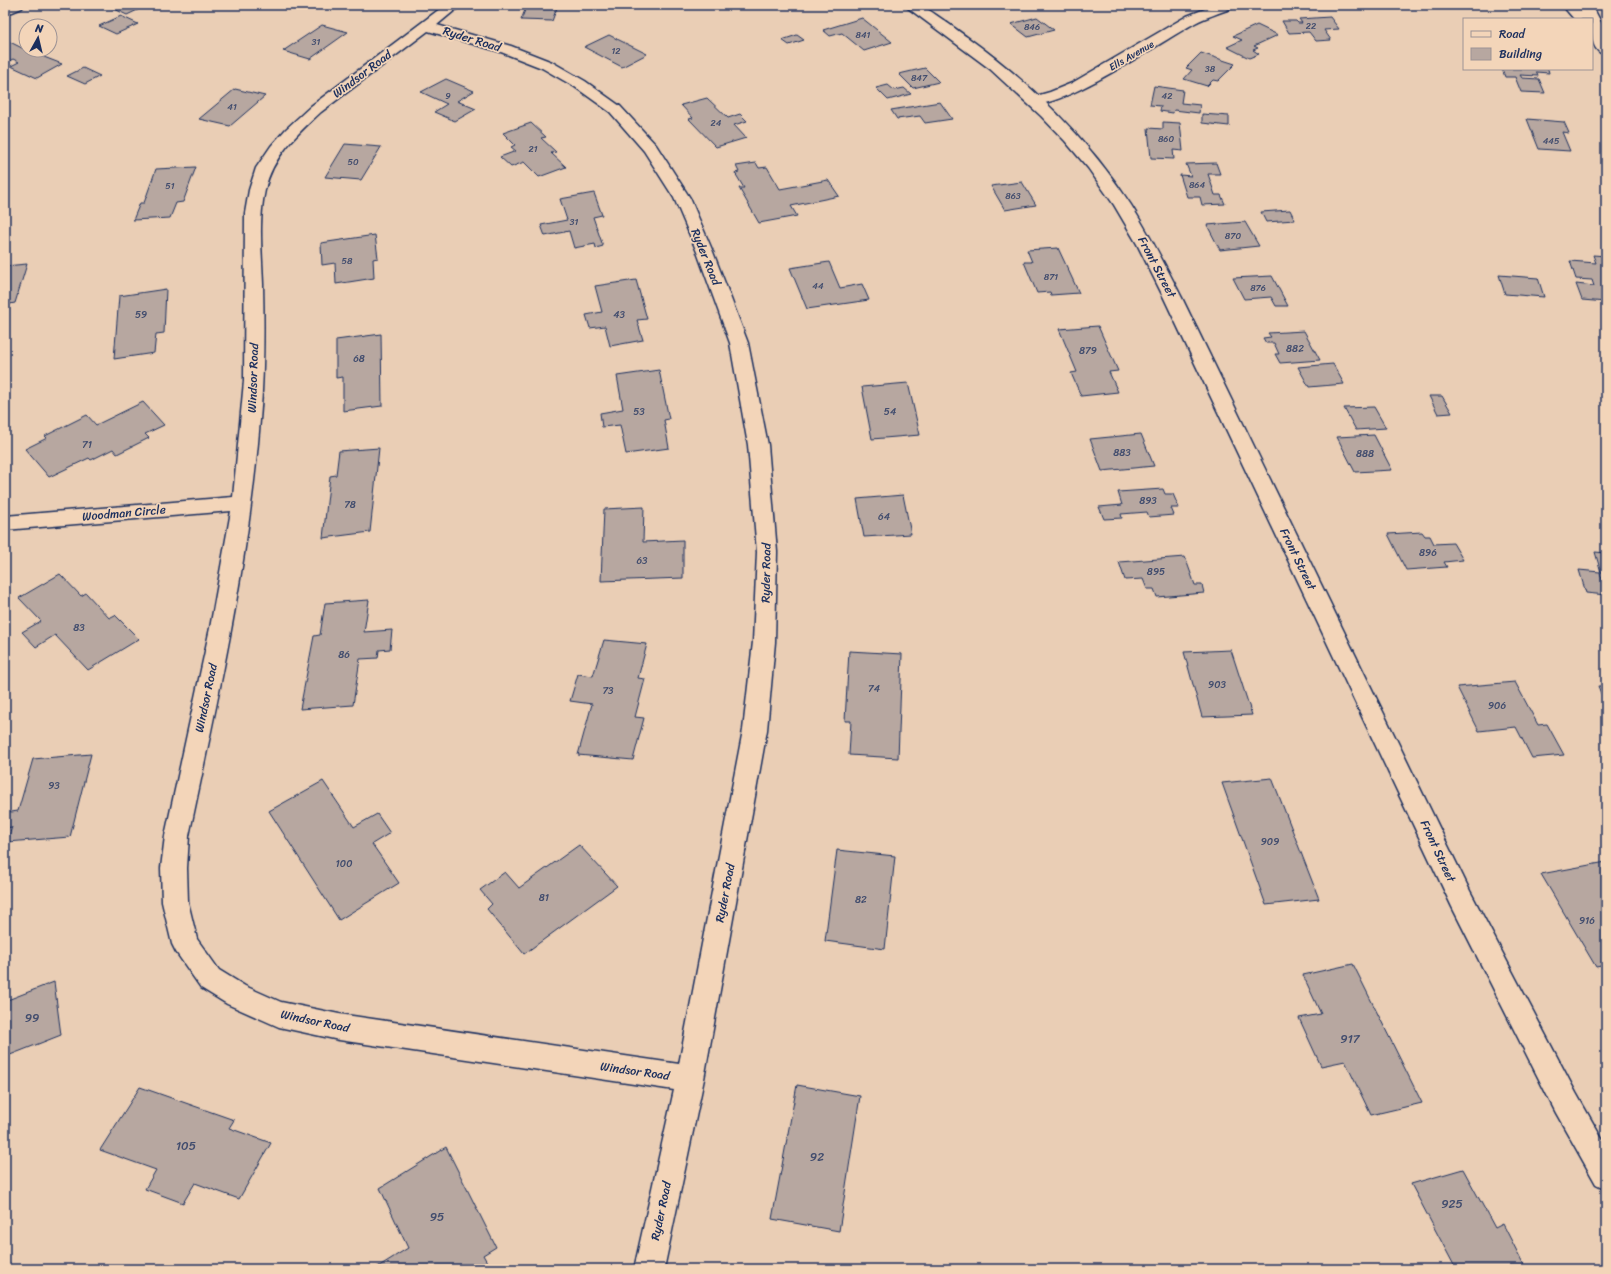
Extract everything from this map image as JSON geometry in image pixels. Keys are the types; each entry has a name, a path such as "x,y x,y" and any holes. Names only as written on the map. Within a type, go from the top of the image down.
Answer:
{"main road":[{"path":"5,11 17,5"},
{"name":"Windsor Road","path":"454,5 316,109 298,125 277,147 267,162 259,180 253,213 255,350 251,418 242,503 222,626 177,836 174,868 175,902 185,944 210,979 236,995 279,1014 339,1027 690,1079"},
{"name":"Front Street","path":"911,5 960,38 991,62 1034,101 1066,134 1100,173 1115,193 1142,237 1173,298 1464,906 1562,1096 1606,1174"},
{"name":"Ells Avenue","path":"1034,101 1055,95 1077,86 1192,19 1227,5"},
{"path":"1570,5 1580,18"},
{"path":"1585,5 1592,18"},
{"path":"1593,21 1606,46"},
{"name":"Ryder Road","path":"426,26 506,49 547,65 580,84 615,109 650,148 682,198 705,252 739,343 758,445 767,552 764,642 755,730 690,1079 649,1269"},
{"path":"1593,34 1606,51"},
{"name":"Woodman Circle","path":"5,523 242,503"}],"building":[{"path":"106,5 148,5 127,15"},
{"path":"527,5 558,5 552,21 521,20"},
{"path":"121,16 138,24 116,34 99,26"},
{"path":"1037,17 1054,30 1028,37 1011,24"},
{"path":"1330,17 1339,29 1324,30 1331,40 1316,41 1309,32 1289,33 1282,21 1296,21 1298,23 1302,23 1299,19"},
{"path":"862,18 892,42 864,51 842,33 830,36 823,30"},
{"path":"322,25 348,32 310,59 283,51"},
{"path":"1257,25 1278,35 1254,46 1258,48 1253,50 1259,54 1249,58 1227,47 1242,40 1233,36"},
{"path":"609,35 647,54 622,67 584,47"},
{"path":"797,35 804,40 789,45 782,40"},
{"path":"6,40 18,46 18,58 47,58 62,64 37,78 11,66 19,62 13,59 5,63"},
{"path":"1201,53 1235,64 1218,81 1213,80 1207,86 1184,79 1192,70 1186,68"},
{"path":"83,68 100,76 85,84 67,76"},
{"path":"925,68 939,82 913,88 899,74"},
{"path":"1502,70 1548,70 1549,73 1536,72 1538,76 1520,75 1522,78 1539,79 1545,93 1521,92 1515,77 1505,77"},
{"path":"446,79 474,91 457,101 476,109 455,121 434,112 447,104 421,92"},
{"path":"888,85 894,90 904,88 911,94 888,100 876,88"},
{"path":"1154,86 1183,90 1181,103 1200,105 1199,113 1174,110 1173,113 1160,111 1161,106 1150,105"},
{"path":"235,89 265,96 230,126 199,119"},
{"path":"707,98 728,118 740,114 747,121 734,125 746,138 716,147 689,119 693,118 681,105"},
{"path":"940,102 952,119 925,123 920,116 897,119 891,110"},
{"path":"1202,114 1229,116 1229,126 1202,123"},
{"path":"1527,119 1564,122 1569,133 1562,132 1570,151 1539,149"},
{"path":"1163,122 1180,123 1183,151 1173,150 1174,159 1151,158 1148,128 1163,129"},
{"path":"531,123 546,137 541,138 556,152 551,153 566,167 539,177 524,162 511,167 500,157 516,151 511,147 515,145 503,133"},
{"path":"345,144 381,147 361,180 325,177"},
{"path":"756,163 759,168 767,167 780,189 828,180 839,196 791,206 797,216 759,223 739,188 744,188 735,173 739,172 736,166"},
{"path":"1216,163 1220,174 1208,174 1215,195 1221,195 1225,204 1202,205 1200,197 1187,197 1180,175 1191,176 1186,164"},
{"path":"196,167 183,202 176,203 170,218 133,220 140,203 144,203 156,169"},
{"path":"1022,182 1036,205 1005,210 991,186"},
{"path":"594,193 602,215 593,217 603,246 596,248 595,244 574,248 569,231 545,236 541,225 567,220 560,199"},
{"path":"1290,210 1295,220 1266,222 1261,212"},
{"path":"1245,222 1259,246 1220,250 1207,225"},
{"path":"375,235 378,258 373,259 374,278 336,284 335,263 322,265 321,243"},
{"path":"1058,248 1079,293 1051,295 1050,292 1037,293 1024,262 1032,262 1027,250"},
{"path":"1593,255 1606,256 1606,302 1582,300 1576,284 1594,286 1592,280 1576,279 1570,261 1596,263"},
{"path":"829,262 840,288 862,284 869,300 807,309 790,268"},
{"path":"27,264 15,303 5,305 5,266"},
{"path":"1499,275 1538,278 1544,297 1505,294"},
{"path":"1272,276 1288,306 1276,306 1271,297 1244,299 1233,278"},
{"path":"636,280 647,319 637,320 643,340 610,346 605,326 590,328 586,315 602,312 595,286"},
{"path":"166,289 164,333 156,334 154,353 114,359 119,296"},
{"path":"1098,326 1118,371 1109,372 1118,392 1081,396 1071,373 1077,372 1059,329"},
{"path":"1304,331 1320,360 1280,363 1275,354 1279,354 1274,343 1266,343 1263,338 1271,337 1268,333"},
{"path":"381,334 382,406 343,411 343,377 336,378 336,340"},
{"path":"1333,364 1344,384 1309,387 1298,367"},
{"path":"659,370 669,419 664,420 669,448 626,454 620,425 602,427 600,413 623,409 617,376"},
{"path":"908,383 920,435 872,439 862,387"},
{"path":"1429,396 1442,396 1452,413 1438,414"},
{"path":"143,402 164,425 145,434 149,438 117,454 113,449 91,460 89,458 49,477 25,449 47,438 45,436 87,415 96,425"},
{"path":"1374,407 1386,428 1356,430 1344,408"},
{"path":"1141,434 1154,466 1102,471 1090,439"},
{"path":"1374,435 1392,470 1355,472 1337,437"},
{"path":"379,448 370,532 323,538 330,476 336,475 339,451"},
{"path":"1163,489 1165,494 1173,494 1179,508 1171,508 1174,515 1149,517 1147,512 1121,514 1122,518 1104,519 1099,507 1122,505 1118,492"},
{"path":"903,495 911,534 864,537 857,499"},
{"path":"644,507 643,542 683,540 683,578 601,581 604,509"},
{"path":"1422,532 1425,536 1430,536 1434,544 1453,543 1463,560 1444,562 1447,567 1406,570 1388,534"},
{"path":"1595,552 1606,553 1606,573 1601,572"},
{"path":"1185,557 1195,585 1202,585 1204,593 1157,597 1154,589 1147,589 1143,579 1125,580 1119,562"},
{"path":"1579,570 1600,572 1606,595 1586,593"},
{"path":"60,574 81,596 86,593 109,618 115,615 139,639 88,670 55,635 36,647 22,632 41,621 19,598"},
{"path":"369,600 364,632 392,630 390,649 379,650 378,658 360,659 353,705 300,709 314,636 320,635 325,603"},
{"path":"604,640 647,644 638,678 645,679 635,717 644,718 633,760 578,755 592,704 570,701 578,674 593,676"},
{"path":"1231,650 1252,715 1202,717 1184,652"},
{"path":"849,651 902,654 898,758 849,755 851,721 845,721"},
{"path":"1515,682 1538,725 1547,724 1564,755 1532,758 1516,727 1479,731 1457,687"},
{"path":"1598,686 1606,686 1606,706"},
{"path":"91,754 70,837 7,842 12,827 5,828 5,813 18,811 33,759"},
{"path":"1272,778 1319,899 1266,905 1222,783"},
{"path":"323,781 354,827 377,814 390,833 372,844 399,883 339,920 269,811"},
{"path":"579,845 617,886 524,954 487,909 492,904 480,890 505,872 519,888"},
{"path":"837,850 895,856 885,949 825,941"},
{"path":"1606,862 1606,965 1596,967 1541,874"},
{"path":"1353,964 1422,1103 1371,1115 1345,1061 1321,1066 1299,1018 1321,1014 1303,975"},
{"path":"54,982 61,1035 5,1057 5,1001"},
{"path":"797,1085 860,1096 839,1231 772,1219"},
{"path":"140,1087 234,1120 229,1128 271,1143 239,1199 195,1183 183,1203 145,1189 156,1170 100,1150"},
{"path":"446,1147 496,1247 483,1255 491,1269 377,1269 376,1268 408,1248 380,1188"},
{"path":"1463,1169 1495,1228 1503,1224 1526,1269 1456,1269 1411,1184"}]}
